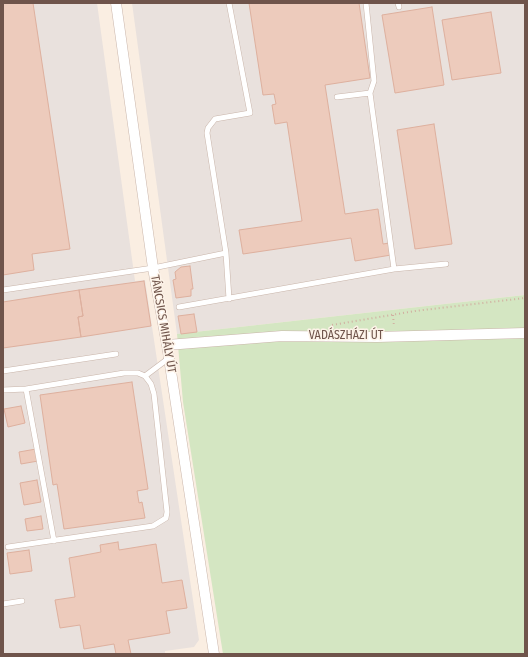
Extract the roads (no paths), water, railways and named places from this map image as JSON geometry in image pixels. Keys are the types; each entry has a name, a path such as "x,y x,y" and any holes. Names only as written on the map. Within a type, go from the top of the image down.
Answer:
{"street":[{"name":"TÁNCSICS MIHÁLY ÚT","path":"116,3 153,268 169,358 213,649 207,654"},
{"name":"VADÁSZHÁZI ÚT","path":"167,346 282,336 525,333"}],"lane":[{"path":"229,3 250,113 215,119 207,133 226,253 229,299"},
{"path":"366,3 374,81 370,93 394,270"},
{"path":"337,97 370,93"},
{"path":"3,290 153,268 226,253"},
{"path":"179,307 394,270 446,264"},
{"path":"3,371 116,354"},
{"path":"145,376 169,358"},
{"path":"3,390 26,389 124,373 138,373 145,376 151,384 154,394 167,512 166,518 153,526 8,547"},
{"path":"26,389 54,541"},
{"path":"3,604 22,601"}]}
